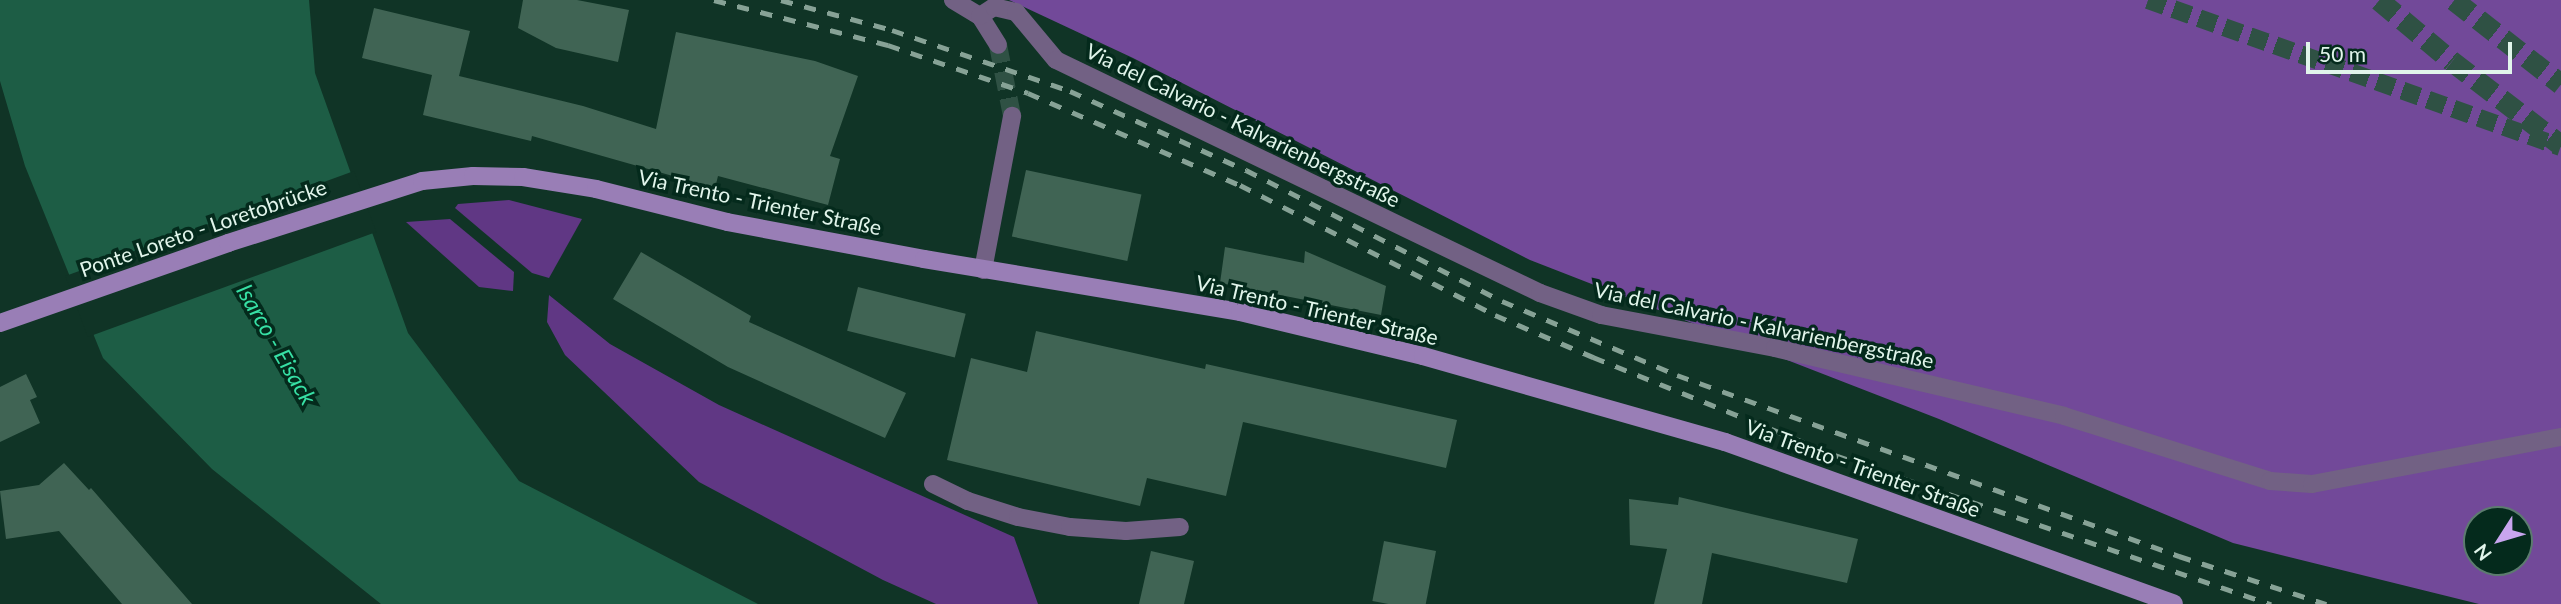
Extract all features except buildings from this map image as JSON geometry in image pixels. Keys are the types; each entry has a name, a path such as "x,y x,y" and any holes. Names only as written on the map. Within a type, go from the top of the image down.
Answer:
{"street":[{"path":"953,0 980,16 998,45"},
{"name":"Via del Calvario - Kalvarienbergstraße","path":"980,16 994,7 1016,12 1056,60 1540,293 1601,315 1775,348 2064,416 2270,481 2312,484 2561,437"},
{"path":"983,270 1012,116"},
{"name":"Via Trento - Trienter Straße","path":"422,181 473,176 523,177 596,189 727,222 983,270 1240,312 1423,356 1725,442 2174,604"},
{"name":"Ponte Loreto - Loretobrücke","path":"0,324 64,299 422,181"},
{"path":"933,484 968,501 1018,517 1069,527 1126,531 1180,527"}],"shaded area":[{"path":"1009,0 2561,0 2561,604 2479,604 2233,543 1939,419 1530,260 1133,58"},
{"path":"509,200 582,219 549,278 532,273 455,208 458,204"},
{"path":"450,219 514,272 513,291 479,287 406,222"},
{"path":"549,295 610,344 719,405 1014,537 1038,604 936,604 883,580 699,482 565,355 547,322"}],"water":[{"name":"Isarco - Eisack","path":"0,0 309,0 315,73 408,333 519,481 758,604 381,604 212,469 103,358 25,166 0,81"}],"pier":[{"path":"354,171 376,232 88,337 66,276"}],"tunnel":[{"path":"2148,0 2561,147"},
{"path":"2379,0 2452,61 2561,145"},
{"path":"2454,0 2561,84"},
{"path":"998,45 1012,116"}],"railway":[{"path":"714,0 888,45 1028,93 1240,185 1495,315 1593,357 1835,455 2271,604"},
{"path":"781,0 892,30 1070,91 1246,170 1502,301 1677,375 2179,556 2326,604"}]}
